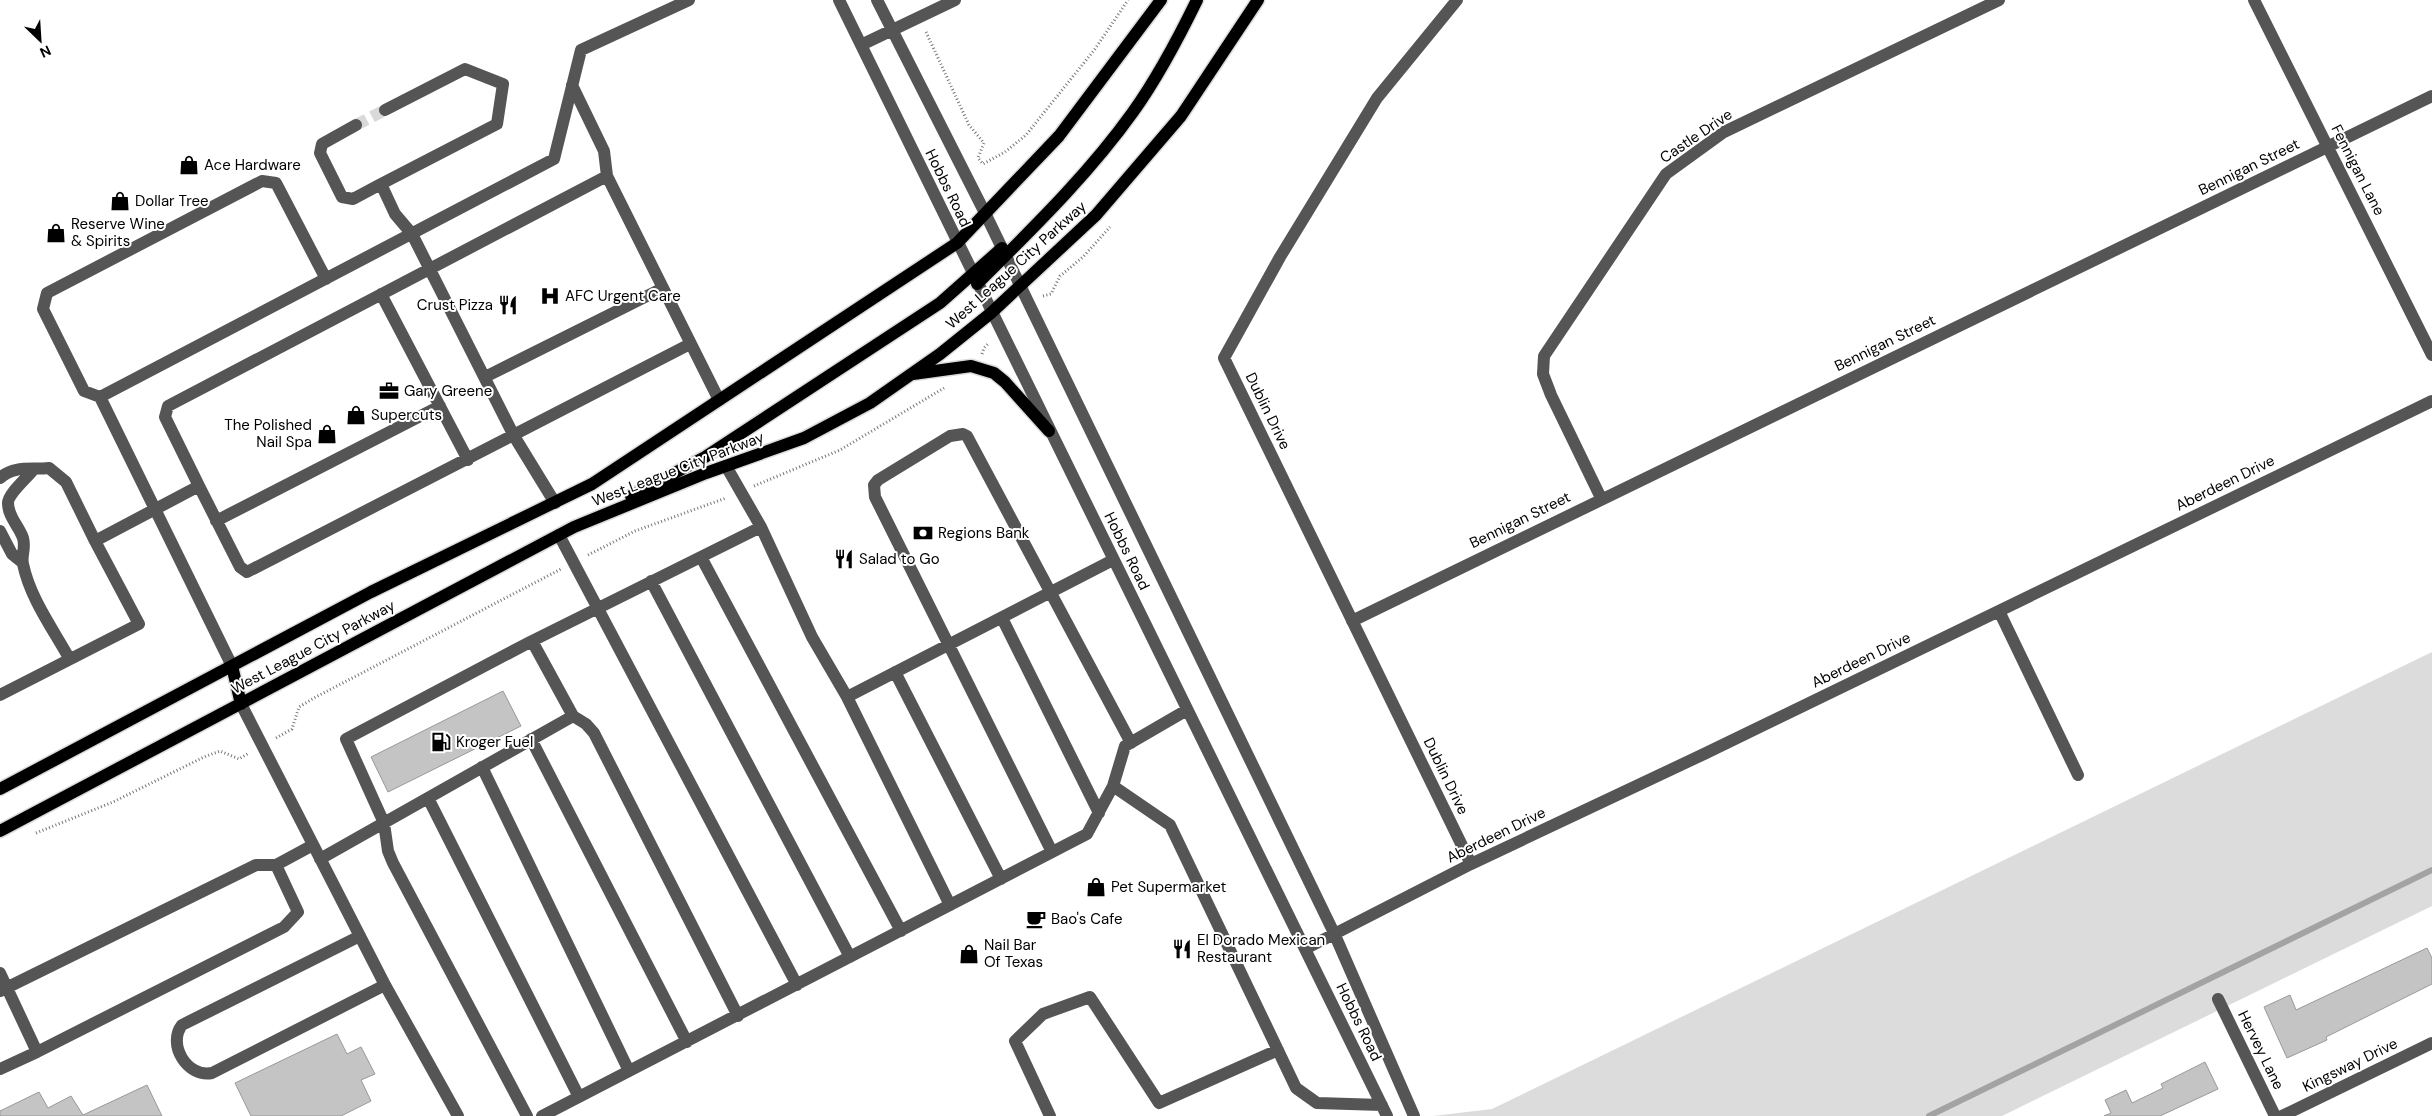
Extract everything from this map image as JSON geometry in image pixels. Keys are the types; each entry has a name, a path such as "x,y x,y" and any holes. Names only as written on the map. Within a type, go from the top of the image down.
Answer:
{"main road":[{"name":"West League City Parkway","path":"0,789 371,592 592,484 956,242 986,215 1059,136 1161,0"},
{"path":"574,527 705,457 974,279 1095,159 1132,113 1174,47 1197,0"},
{"name":"West League City Parkway","path":"0,831 574,527 726,466 804,438 870,403 991,313 1096,215 1181,116 1258,0"},
{"path":"911,374 972,366 994,373 1005,382 1049,431"},
{"path":"232,666 240,704"}],"street":[{"path":"100,397 554,159 581,50 689,0"},
{"name":"Hobbs Road","path":"839,0 974,279 1385,1110"},
{"name":"Hobbs Road","path":"877,0 986,215 1334,934 1414,1116"},
{"path":"861,45 955,0"},
{"name":"Dublin Drive","path":"1457,0 1377,98 1280,257 1224,358 1470,864"},
{"name":"Castle Drive","path":"1601,498 1551,395 1543,374 1544,356 1666,174 1724,132 1999,0"},
{"name":"Fennigan Lane","path":"2254,0 2432,355"},
{"path":"356,125 322,144 320,153 342,197 353,199 497,124 503,84 464,69 385,110"},
{"path":"572,85 604,151 607,176 719,400"},
{"name":"Bennigan Street","path":"1352,621 1601,498 2432,96"},
{"path":"607,176 168,406 165,417 216,521 240,567 247,572 468,460 690,344"},
{"path":"232,666 100,397 84,391 44,309 48,293 262,181 276,183 326,279"},
{"path":"381,184 395,214 412,234 430,268 514,436 555,503"},
{"path":"485,377 662,288"},
{"path":"380,294 468,460"},
{"name":"Aberdeen Drive","path":"1305,949 1470,864 1704,754 2432,401"},
{"path":"216,521 440,406"},
{"path":"1052,852 948,645 874,490 878,480 950,436 963,434 972,442 1132,743"},
{"path":"726,466 761,527 812,637 847,697 950,905"},
{"path":"0,478 19,468 33,470 49,468 66,482 139,624 69,658 0,695"},
{"path":"22,562 26,546 21,533 11,519 7,502 11,492 21,485 33,470"},
{"path":"95,541 199,486"},
{"path":"526,1116 393,863 388,850 384,823 346,739 598,608 761,527"},
{"path":"0,531 12,554 22,562 31,588 69,658"},
{"path":"559,535 797,985"},
{"path":"701,557 901,931"},
{"path":"847,697 1113,560"},
{"path":"651,582 850,958"},
{"path":"1999,611 2078,775"},
{"path":"1002,618 1098,813"},
{"path":"532,642 573,716 586,724 594,733 738,1016"},
{"path":"895,672 1001,879"},
{"path":"240,704 385,985 458,1116"},
{"path":"542,1116 1087,834 1113,786 1126,746 1187,710"},
{"path":"320,859 573,716"},
{"path":"531,739 686,1042"},
{"path":"482,767 629,1071"},
{"path":"1113,786 1170,825 1296,1088 1316,1103 1385,1110"},
{"path":"428,798 579,1097"},
{"path":"3,990 256,865 276,865 313,845"},
{"path":"0,1069 284,927 298,912 276,865"},
{"path":"360,936 182,1025 176,1032 177,1045 189,1068 195,1073 203,1075 212,1073 385,985"},
{"path":"0,973 3,990 37,1052"},
{"path":"1050,1116 1015,1041 1043,1014 1090,997 1159,1103 1278,1050"},
{"name":"Hervey Lane","path":"2218,999 2275,1116"},
{"name":"Kingsway Drive","path":"2282,1116 2432,1043"}],"path":[{"path":"919,17 969,125 984,143 978,158 983,164 1005,152 1026,135 1095,49 1128,0"}],"shaded area":[{"path":"2432,652 2432,906 2002,1116 1433,1116 1492,1109"}],"building":[{"path":"503,691 521,726 388,792 371,757"},
{"path":"2427,948 2432,958 2432,984 2326,1037 2327,1040 2287,1058 2264,1007 2290,995 2296,1010"},
{"path":"337,1034 347,1054 361,1047 375,1074 361,1080 371,1101 341,1116 251,1116 235,1083"},
{"path":"2205,1062 2218,1089 2160,1116 2104,1116 2111,1113 2105,1100 2126,1090 2132,1103 2163,1088 2161,1084"},
{"path":"147,1085 162,1116 0,1116 0,1111 39,1092 48,1108 71,1096 83,1115"}],"waterway":[{"path":"1929,1116 2432,870"}],"tunnel":[{"path":"356,125 385,110"}],"place":[{"name":"Ace Hardware","path":"189,165"},
{"name":"Dollar Tree","path":"120,201"},
{"name":"Reserve Wine & Spirits","path":"56,233"},
{"name":"AFC Urgent Care","path":"550,296"},
{"name":"Crust Pizza","path":"508,305"},
{"name":"Gary Greene","path":"389,391"},
{"name":"Supercuts","path":"356,415"},
{"name":"The Polished Nail Spa","path":"327,434"},
{"name":"Regions Bank","path":"923,533"},
{"name":"Salad to Go","path":"844,559"},
{"name":"Kroger Fuel","path":"441,742"},
{"name":"Pet Supermarket","path":"1096,887"},
{"name":"Bao's Cafe","path":"1036,919"},
{"name":"El Dorado Mexican Restaurant","path":"1182,949"},
{"name":"Nail Bar Of Texas","path":"969,954"}]}
